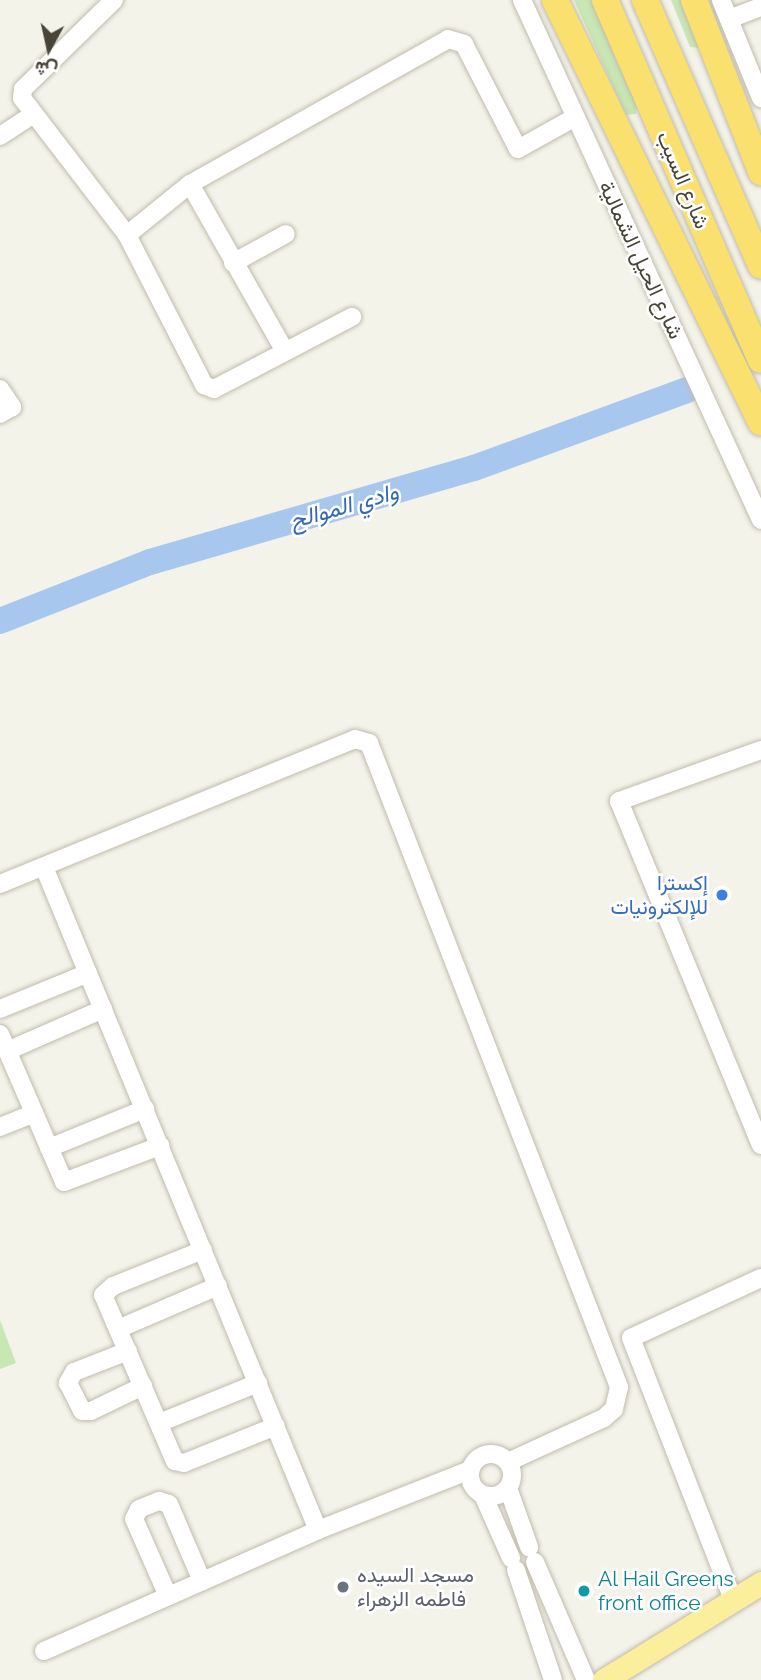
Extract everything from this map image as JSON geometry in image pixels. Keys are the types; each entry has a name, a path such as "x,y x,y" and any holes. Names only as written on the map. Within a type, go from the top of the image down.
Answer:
{"highway":[{"path":"555,0 761,423"},
{"name":"شارع السيب","path":"605,0 761,360"},
{"name":"شارع السيب","path":"645,0 761,266"},
{"path":"694,0 761,172"}],"main road":[{"path":"602,1679 732,1597 761,1583"}],"street":[{"path":"114,0 23,89 22,98 32,115 127,235 208,388 352,317"},
{"name":"شارع الحيل الشمالية","path":"522,0 761,520"},
{"path":"721,0 761,98"},
{"path":"729,19 761,7"},
{"path":"127,235 190,184 448,39 464,44 518,149 575,118"},
{"path":"0,136 32,115"},
{"path":"190,184 285,351"},
{"path":"233,263 286,234"},
{"path":"0,389 12,407 0,414"},
{"path":"0,884 355,739 369,743 620,1387 614,1409 604,1418 508,1462"},
{"path":"761,750 619,801 761,1145"},
{"path":"44,867 318,1530"},
{"path":"0,1009 88,973"},
{"path":"103,1009 4,1043 64,1182 160,1146"},
{"path":"0,1081 17,1074"},
{"path":"49,1148 145,1110"},
{"path":"0,1127 34,1113"},
{"path":"203,1250 113,1286 103,1295 175,1461 184,1463 276,1426"},
{"path":"732,1597 631,1338 761,1278"},
{"path":"118,1329 218,1286"},
{"path":"128,1351 74,1372 68,1383 82,1411 91,1411 143,1386"},
{"path":"159,1423 258,1383"},
{"path":"44,1651 318,1530 470,1470 484,1454 497,1454 508,1462 513,1475 508,1488 497,1495 483,1495"},
{"path":"470,1470 472,1485 483,1495 514,1564 553,1680"},
{"path":"508,1488 532,1555 602,1679"},
{"path":"168,1596 134,1519 139,1509 159,1501 169,1504 202,1581"}],"green space":[{"path":"574,0 591,0 637,105 636,114 626,115"},
{"path":"671,0 687,0 702,48 690,47"},
{"path":"0,1320 16,1363 0,1369"}],"waterway":[{"name":"وادي الموالح","path":"0,621 150,562 474,468 687,390"}],"place":[{"name":"إكسترا للإلكترونيات","path":"722,895"},
{"name":"مسجد السيده فاطمه الزهراء","path":"343,1587"},
{"name":"Al Hail Greens front office","path":"584,1591"}]}
